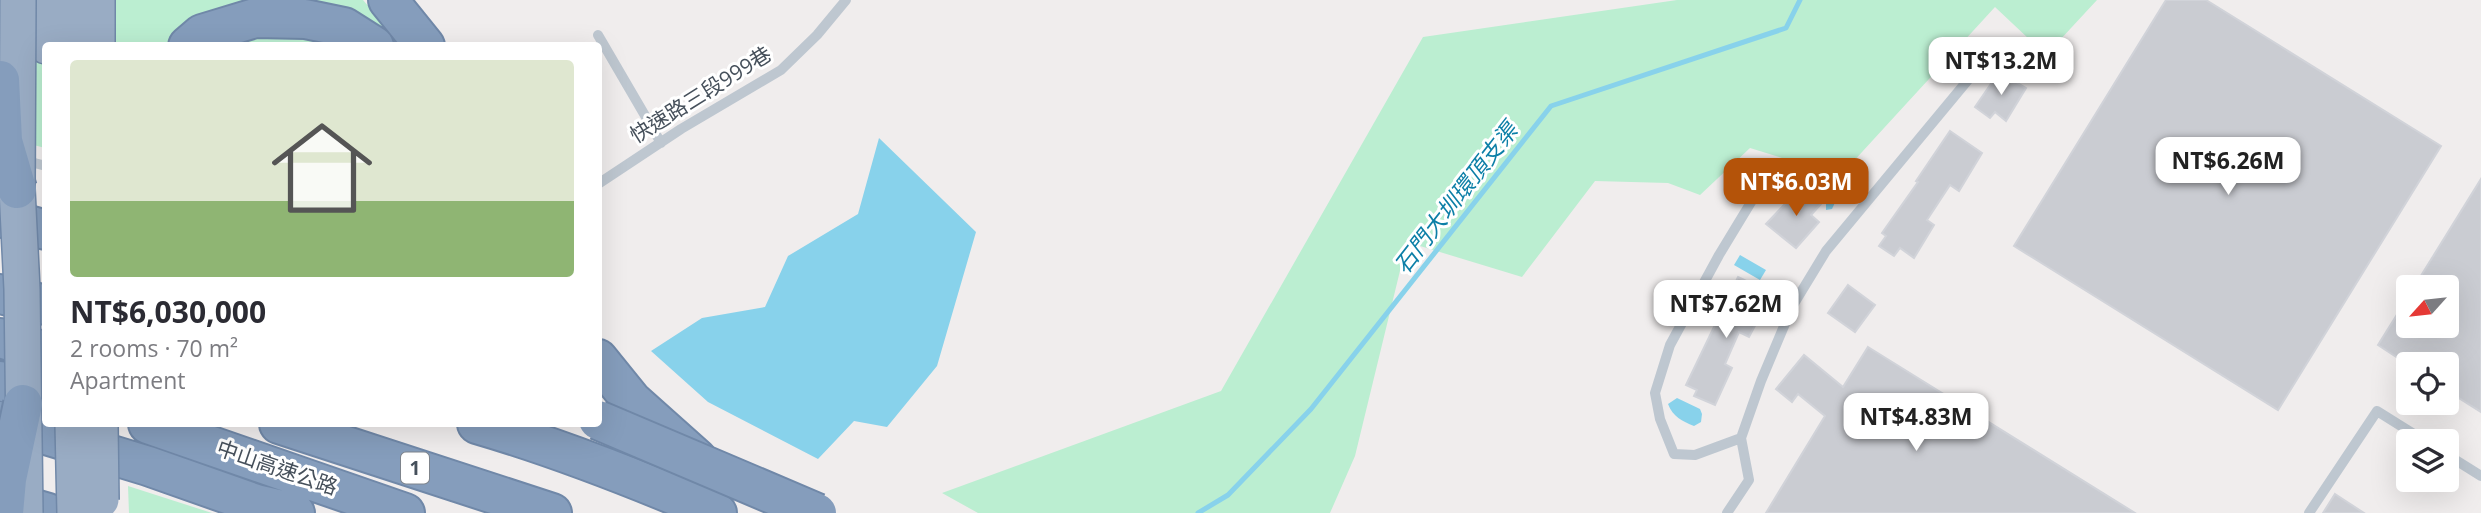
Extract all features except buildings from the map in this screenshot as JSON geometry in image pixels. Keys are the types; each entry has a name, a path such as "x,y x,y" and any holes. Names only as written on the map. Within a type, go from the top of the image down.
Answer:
{"highway":[{"path":"18,0 24,513"},
{"path":"46,0 46,42"},
{"path":"71,0 71,42"},
{"path":"97,0 97,42"},
{"path":"388,0 424,42"},
{"path":"401,0 425,42"},
{"path":"193,42 202,34 255,18 305,19 344,27 368,42"},
{"path":"0,80 3,141 21,191 42,224"},
{"path":"0,294 42,304"},
{"path":"0,338 42,351"},
{"path":"602,364 632,401 680,446 730,485 777,513"},
{"path":"24,405 42,414"},
{"path":"4,513 7,480 24,405"},
{"path":"0,499 50,513 24,405"},
{"path":"602,422 817,513"},
{"path":"69,427 148,466 263,508 295,513"},
{"path":"75,427 96,510"},
{"path":"96,510 100,427"},
{"name":"中山高速公路","path":"157,427 405,513"},
{"name":"中山高速公路","path":"288,427 552,513"},
{"path":"487,427 640,480 717,513"}],"lane":[{"name":"快速路三段999巷","path":"602,181 781,70 817,35 845,0"},
{"path":"598,35 661,143"},
{"path":"1727,513 1749,480 1741,438 1792,307 1826,251 1997,45"},
{"path":"0,154 21,191"},
{"path":"1741,438 1695,455 1674,454 1660,419 1655,393 1670,345 1719,255 1756,194 1779,164"},
{"path":"2309,513 2377,411 2406,429"},
{"path":"2459,462 2481,476"}],"green space":[{"path":"0,0 363,0 396,42 42,42 42,147 0,136"},
{"path":"1677,0 2097,0 2046,55 1995,7 1840,176 1750,148 1700,195 1668,183 1595,181 1522,277 1407,242 1355,456 1330,513 978,513 942,493 1221,391 1423,37"},
{"path":"128,486 212,513 129,513"}],"water":[{"path":"879,138 976,232 937,366 887,427 854,421 818,459 708,402 651,351 702,318 765,307 788,256 858,214"},
{"path":"1816,177 1825,179 1838,196 1832,209 1826,210 1826,199 1810,184"},
{"path":"1740,255 1766,270 1760,280 1734,265"},
{"path":"1677,398 1700,409 1701,422 1694,426 1675,415 1668,404"}],"waterway":[{"name":"石門大圳環頂支渠","path":"1198,513 1228,495 1311,409 1551,106 1786,28 1800,0"}]}
